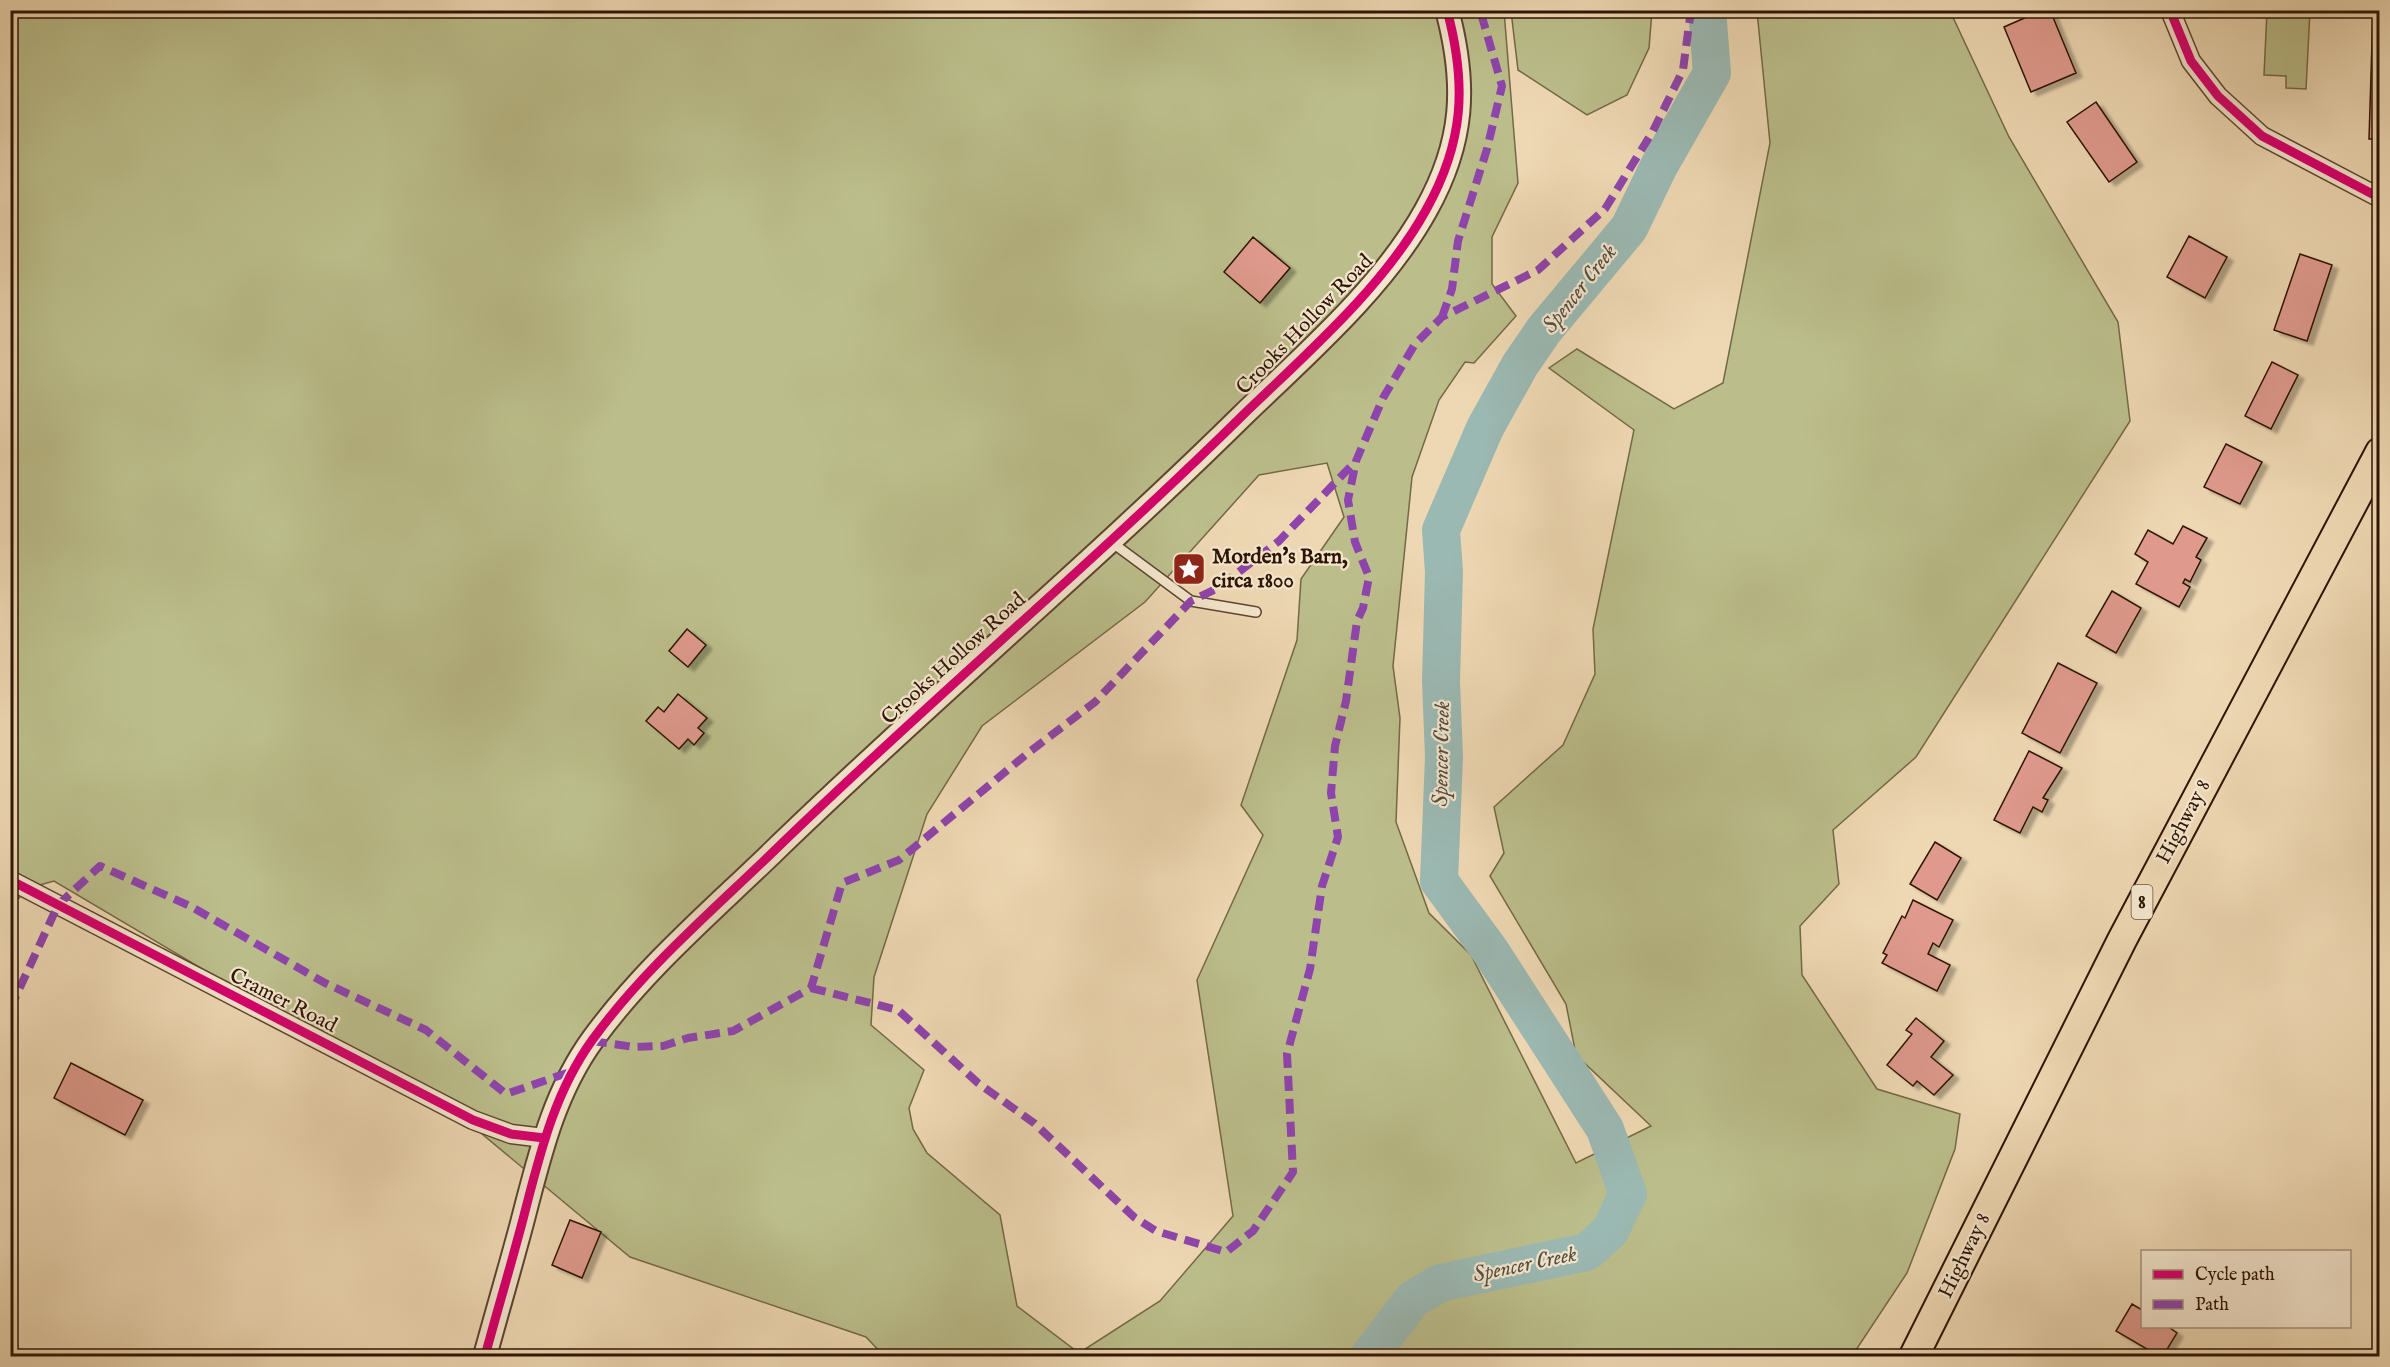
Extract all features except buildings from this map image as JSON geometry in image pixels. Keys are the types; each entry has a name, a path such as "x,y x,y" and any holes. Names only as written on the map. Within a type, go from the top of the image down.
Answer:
{"main road":[{"name":"Highway 8","path":"1914,1356 2122,940 2379,452"}],"street":[{"name":"Crooks Hollow Road","path":"485,1356 544,1138 563,1087 603,1025 651,970 853,774 1177,481 1349,310 1395,257 1415,228 1449,160 1459,118 1460,69 1447,10"},
{"path":"2170,10 2191,61 2218,96 2262,136 2379,198"},
{"name":"Cramer Road","path":"10,880 473,1120 511,1134 544,1138"}],"lane":[{"path":"1110,541 1191,601 1256,612"}],"green space":[{"path":"11,11 1504,11 1518,183 1492,237 1492,284 1516,316 1474,363 1465,362 1439,400 1412,477 1393,666 1400,718 1396,822 1429,913 1471,955 1576,1163 1651,1126 1576,1055 1566,1004 1490,876 1504,853 1494,807 1563,745 1595,674 1593,629 1634,430 1549,368 1577,349 1674,409 1723,383 1770,143 1757,11 1950,11 2009,137 2118,322 2130,421 1916,757 1833,830 1839,884 1800,926 1802,975 1877,1089 1960,1114 1955,1149 1907,1273 1852,1356 884,1356 866,1337 630,1257 429,1090 309,1032 54,881 29,888 11,906","holes":["1327,463 1344,517 1301,579 1297,640 1241,805 1263,835 1197,980 1233,1216 1160,1301 1079,1353 1017,1306 1000,1215 927,1153 913,1129 909,1108 924,1070 871,1025 874,977 927,814 982,726 1145,602 1259,475"]},
{"path":"1511,11 1652,11 1649,48 1627,95 1587,115 1518,70"},
{"path":"2267,11 2310,11 2306,89 2286,88 2286,76 2264,75"}],"waterway":[{"name":"Spencer Creek","path":"1369,1356 1413,1299 1440,1283 1587,1252 1610,1231 1628,1194 1605,1129 1491,952 1439,881 1444,757 1441,681 1444,572 1441,530 1485,428 1520,365 1544,330 1629,228 1659,166 1712,73 1707,10"}],"marked path":[{"path":"1442,317 1452,289 1458,241 1487,149 1502,86 1480,10"},
{"path":"811,988 898,1010 978,1083 1034,1123 1134,1217 1156,1231 1226,1252 1253,1231 1293,1172 1287,1054 1310,969 1322,886 1338,837 1331,793 1335,746 1346,701 1357,621 1363,608 1369,577 1355,542 1348,500 1356,461 1383,398 1415,344 1442,317 1538,270 1605,209 1653,131 1683,70 1691,10"},
{"path":"592,1041 634,1047 663,1046 688,1038 733,1031 811,988 842,883 899,860 1028,753 1095,702 1191,601 1218,588 1279,541 1354,463"},
{"path":"10,1009 58,905 100,866 190,906 325,983 426,1030 506,1094 573,1071"}],"cycle path":[{"path":"485,1356 541,1151 557,1104 579,1060 613,1013 679,942 831,797 1126,526 1317,345 1388,267 1408,239 1439,185 1455,137 1458,113 1458,63 1447,10"},
{"path":"2170,10 2191,61 2218,96 2262,136 2380,198"},
{"path":"10,880 473,1120 511,1134 544,1138"}],"place":[{"name":"Morden's Barn, circa 1800","path":"1189,569"}]}
